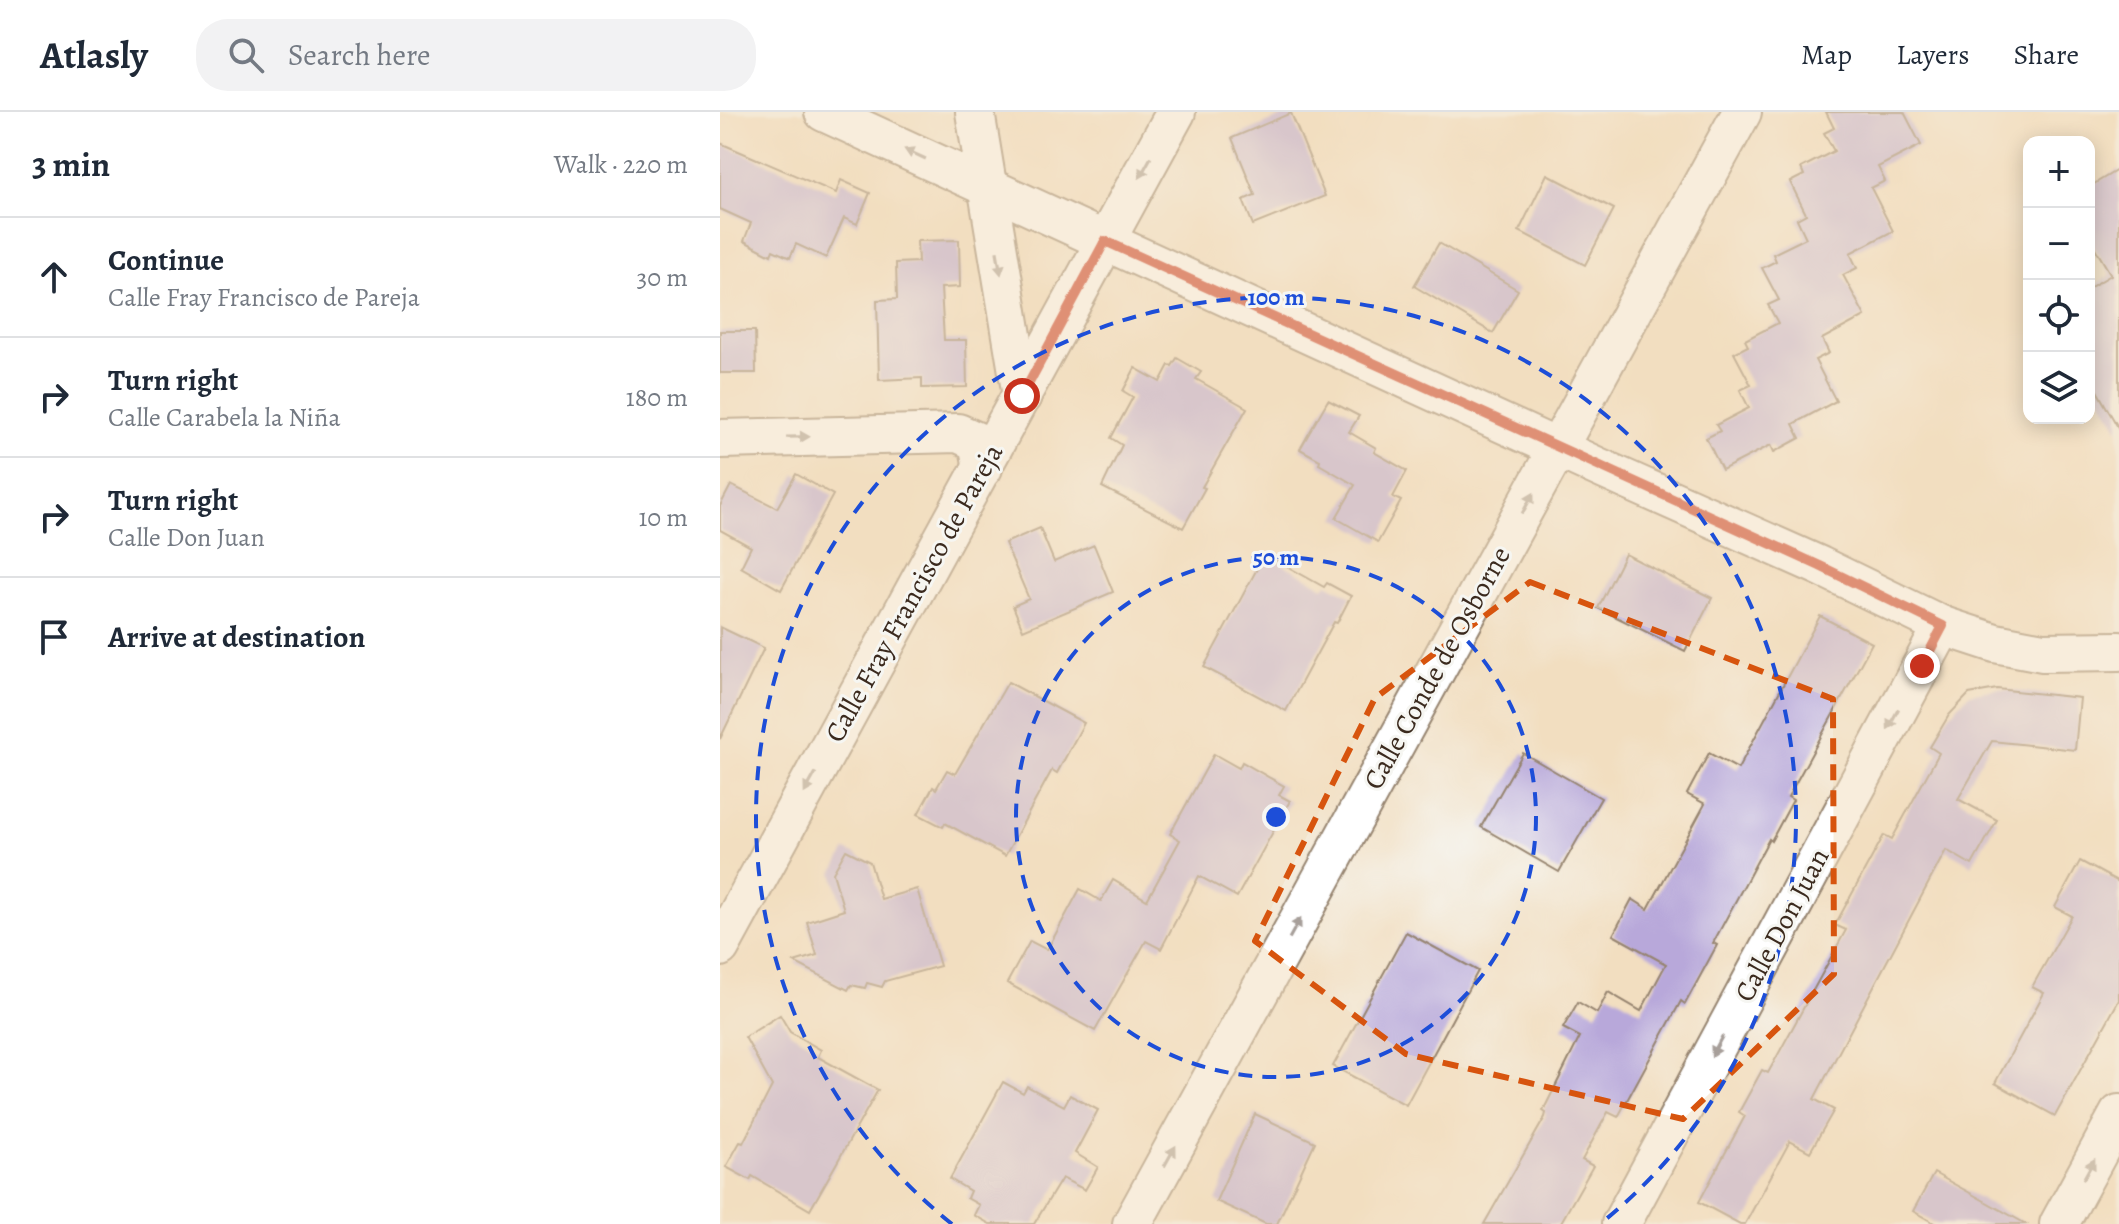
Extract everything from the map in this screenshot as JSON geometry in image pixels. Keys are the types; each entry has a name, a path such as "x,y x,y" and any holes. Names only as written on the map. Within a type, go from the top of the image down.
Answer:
{"street":[{"path":"824,112 1820,566 1943,626 1995,643 2043,652 2119,651"},
{"path":"975,112 1022,396"},
{"name":"Calle Fray Francisco de Pareja","path":"720,947 1176,112"},
{"name":"Calle Conde de Osborne","path":"1132,1224 1742,112"},
{"path":"720,439 958,433 978,442 983,468"},
{"name":"Calle Don Juan","path":"1621,1224 1943,626"},
{"path":"2059,1224 2119,1114"}],"highlighted area":[{"path":"1530,582 1833,699 1834,974 1683,1119 1406,1054 1255,941 1375,698"}],"building":[{"path":"1826,112 1904,112 1921,145 1878,167 1885,181 1871,188 1893,231 1850,253 1857,268 1843,275 1865,316 1822,339 1829,353 1815,360 1836,401 1793,424 1800,438 1774,452 1771,445 1722,470 1706,438 1720,431 1716,425 1749,408 1740,390 1751,385 1734,353 1748,346 1745,340 1778,323 1768,305 1779,300 1762,268 1776,261 1773,254 1806,238 1797,219 1806,214 1790,182 1804,175 1801,168 1834,151 1824,133 1834,128"},
{"path":"1291,113 1325,196 1253,225 1243,200 1255,195 1232,138"},
{"path":"720,143 836,193 841,180 870,193 857,224 844,218 826,258 796,244 790,258 773,250 771,255 744,241 751,223 720,209"},
{"path":"2119,169 2119,429 2095,387 2095,284 2111,275 2095,248 2095,183"},
{"path":"1547,174 1614,209 1585,265 1519,231"},
{"path":"959,240 960,287 941,288 944,340 966,340 967,387 922,388 922,378 879,380 877,300 897,299 896,263 918,262 917,241"},
{"path":"1439,243 1518,290 1493,333 1414,286"},
{"path":"720,331 755,331 756,373 720,373"},
{"path":"1177,358 1201,372 1196,379 1247,408 1202,487 1205,488 1183,528 1102,487 1122,445 1111,438 1133,397 1123,391 1135,368 1160,382 1169,365 1172,366"},
{"path":"1328,400 1359,416 1349,432 1376,448 1374,452 1407,471 1393,497 1401,501 1378,542 1336,518 1355,485 1300,449"},
{"path":"796,474 833,495 781,590 741,567 751,547 720,530 720,506 731,485 777,508"},
{"path":"1040,528 1054,562 1094,545 1113,592 1023,630 1013,606 1029,599 1005,543"},
{"path":"1265,554 1324,587 1327,583 1351,596 1286,711 1204,667"},
{"path":"1625,554 1712,598 1685,651 1598,608"},
{"path":"1820,616 1872,643 1788,797 1793,800 1713,943 1717,945 1685,1004 1681,1001 1618,1117 1608,1112 1582,1160 1593,1166 1560,1224 1484,1224 1545,1117 1543,1111 1580,1037 1563,1028 1578,1002 1597,1013 1608,992 1641,1011 1666,964 1613,935 1632,899 1648,909 1705,804 1687,794 1709,753 1738,769"},
{"path":"720,627 764,648 720,739"},
{"path":"1008,682 1084,723 1057,773 1052,770 1005,856 945,823 943,827 918,814 947,770 955,774"},
{"path":"1997,689 2080,698 2075,750 1992,741 1958,799 1997,820 1972,865 1946,850 1814,1099 1834,1110 1810,1152 1790,1141 1745,1224 1740,1224 1699,1202 1745,1116 1739,1112 1762,1070 1768,1073 1846,930 1835,925 1884,835 1892,839 1939,753 1930,747 1949,715 1969,694"},
{"path":"1523,753 1601,798 1559,872 1481,827"},
{"path":"1214,754 1239,768 1242,762 1284,786 1279,795 1290,801 1237,897 1199,876 1161,949 1146,941 1095,1031 1007,983 1030,941 1047,950 1080,889 1101,901 1113,880 1147,900 1180,840 1170,834"},
{"path":"846,850 870,862 881,899 917,889 940,966 885,981 882,987 867,983 865,988 851,985 848,990 794,962 817,955 807,922 844,910 833,873"},
{"path":"2080,861 2119,882 2119,1000 2055,1116 1995,1083 2044,993 2032,987 2072,916 2055,907"},
{"path":"1406,932 1478,971 1406,1105 1333,1066"},
{"path":"780,1015 790,1032 821,1050 818,1057 878,1090 810,1210 752,1176 750,1180 726,1167 740,1142 743,1143 772,1086 745,1037"},
{"path":"1003,1082 1023,1093 1027,1086 1064,1106 1070,1095 1098,1110 1075,1153 1098,1167 1085,1190 1062,1178 1034,1224 990,1224 974,1215 979,1205 967,1198 970,1191 950,1179"},
{"path":"1255,1114 1315,1142 1277,1224 1266,1224 1216,1201"},
{"path":"1934,1173 2026,1224 1936,1224 1913,1211"}],"route":[{"path":"1022,396 1105,241 1820,566 1943,626 1922,666"}]}
